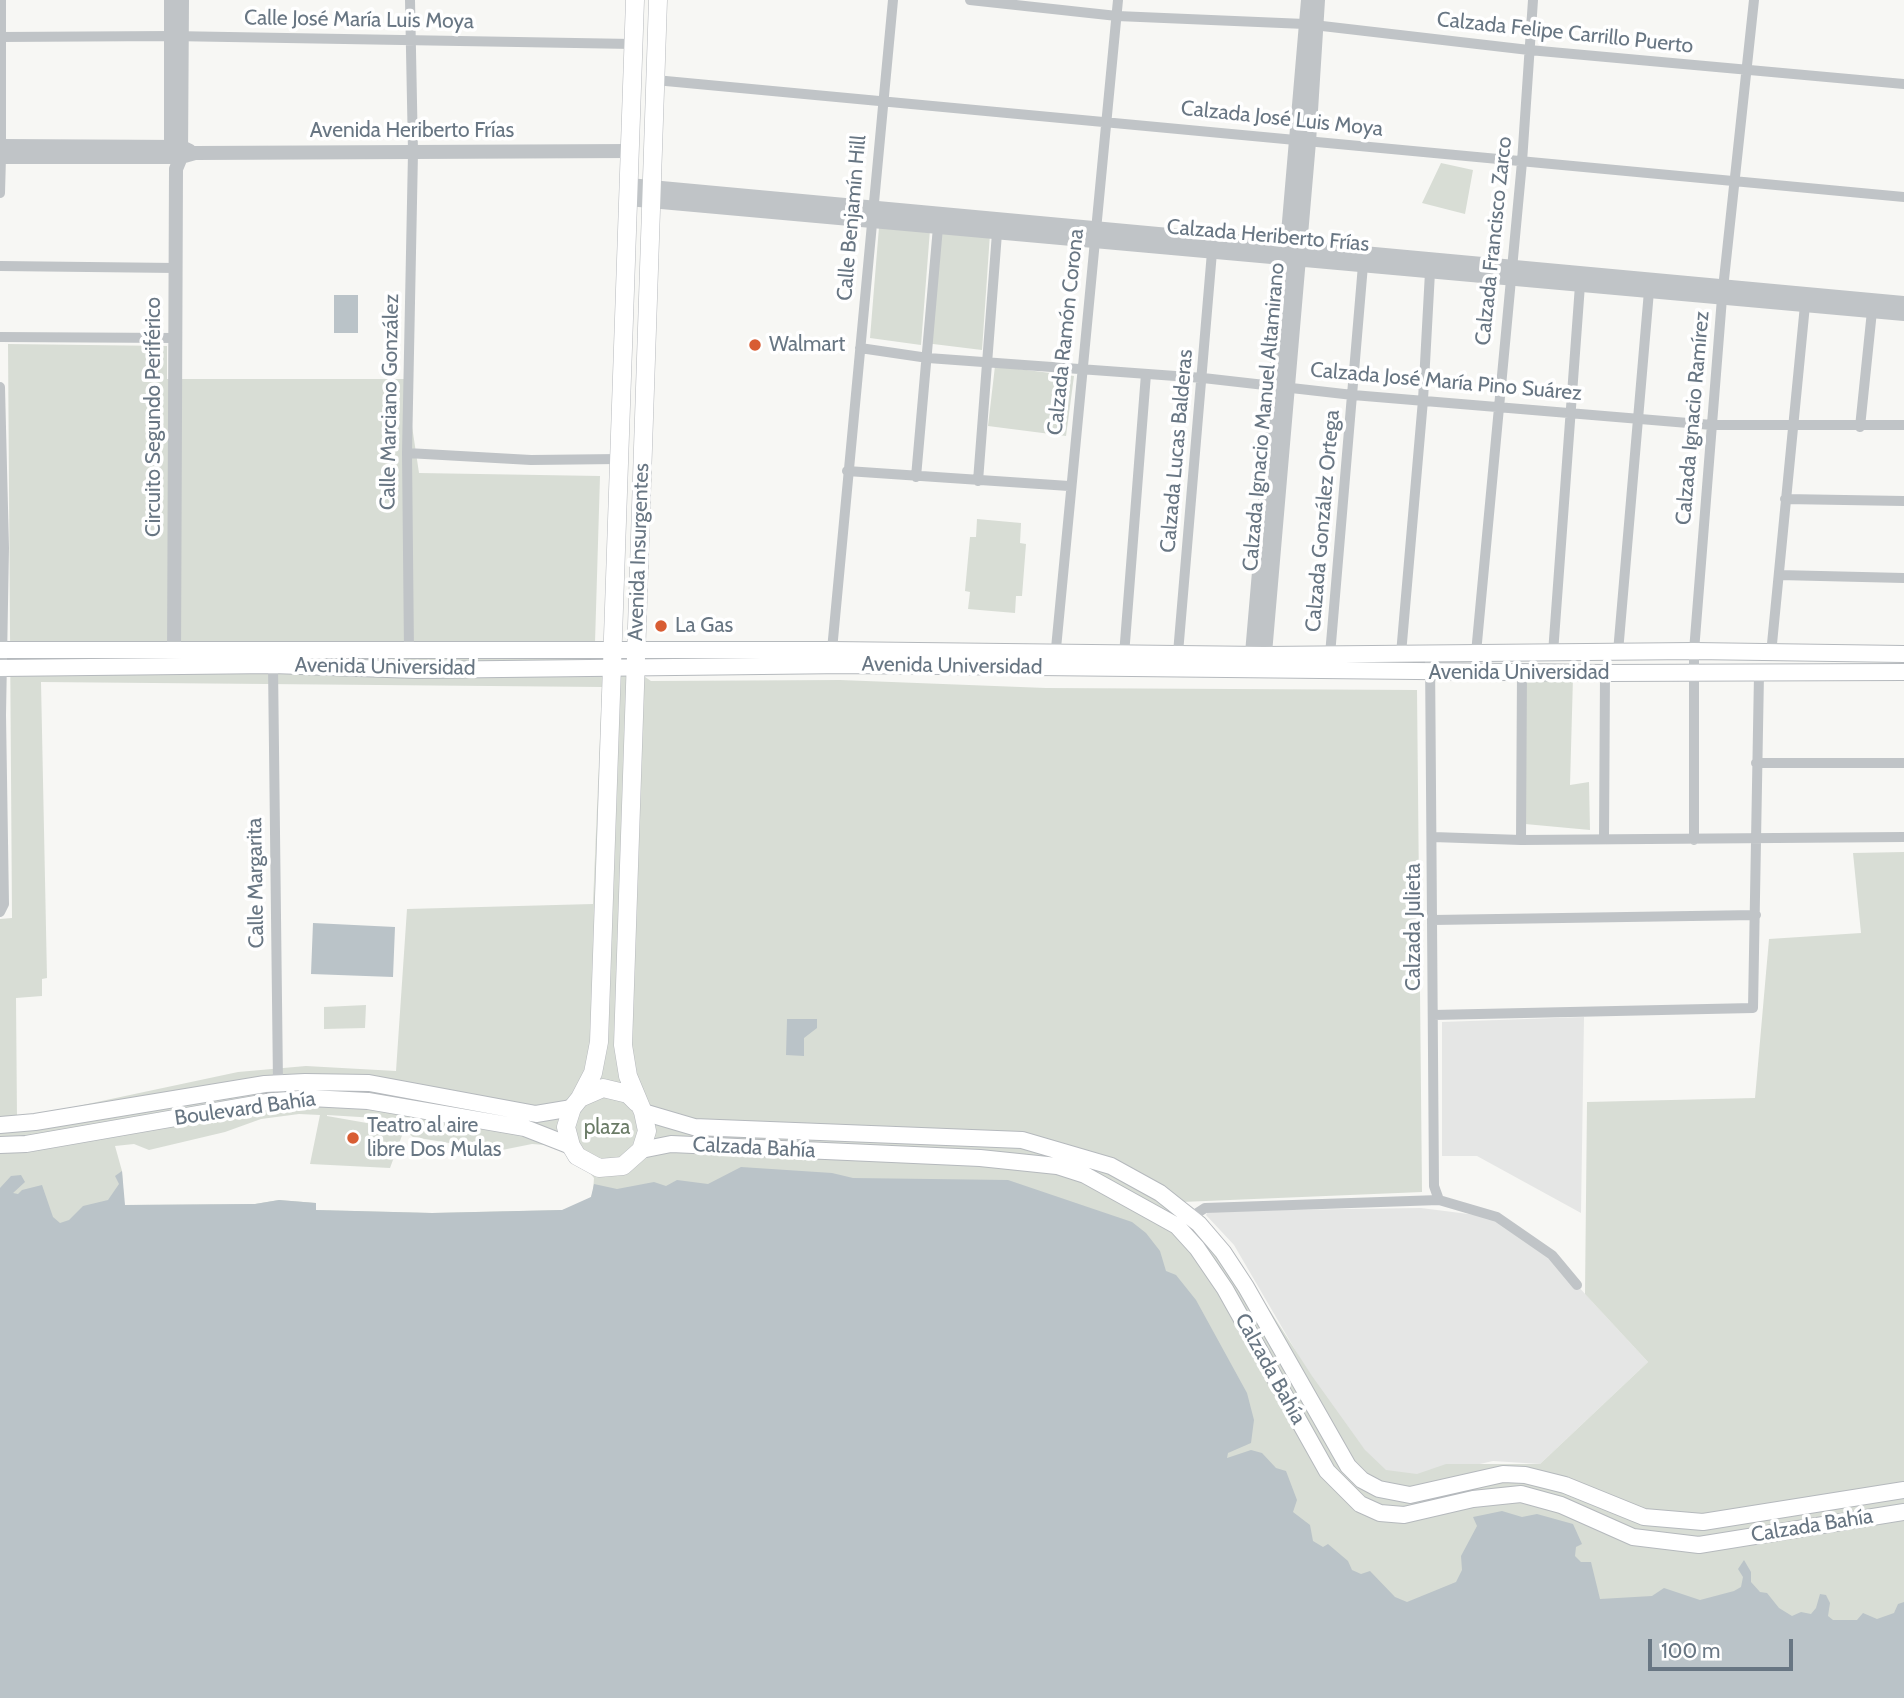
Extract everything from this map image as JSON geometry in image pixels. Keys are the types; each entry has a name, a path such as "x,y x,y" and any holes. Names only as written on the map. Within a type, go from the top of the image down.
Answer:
{"main road":[{"name":"Avenida Insurgentes","path":"576,1103 593,1073 599,1042 635,0"},
{"name":"Avenida Insurgentes","path":"640,1107 623,1045 658,0"},
{"name":"Avenida Universidad","path":"1,650 416,670 612,668 636,659 832,650 1055,661 1178,653 1257,662 1330,655 1476,653 1694,651 1904,654"},
{"name":"Avenida Universidad","path":"0,668 174,657 613,650 636,659 1257,662 1431,672 1605,674 1904,672"},
{"path":"606,842 629,845"},
{"name":"Boulevard Bahía","path":"0,1125 35,1122 278,1083 369,1083 536,1114 576,1103"},
{"path":"603,1088 628,1094 640,1107 647,1131 641,1150 622,1166 598,1168 587,1164 570,1146 566,1127 576,1103 603,1088"},
{"name":"Boulevard Bahía","path":"0,1145 26,1144 310,1098 379,1103 525,1128 541,1132 570,1146"},
{"name":"Calzada Bahía","path":"640,1107 694,1126 1022,1140 1111,1166 1160,1193 1191,1217 1231,1263 1348,1466 1362,1480 1379,1489 1410,1495 1503,1474 1525,1475 1565,1485 1644,1517 1703,1522 1904,1490"},
{"name":"Calzada Bahía","path":"641,1150 671,1144 980,1158 1057,1166 1085,1175 1177,1226 1197,1248 1225,1289 1327,1471 1360,1504 1380,1513 1404,1515 1473,1499 1521,1494 1561,1505 1633,1537 1699,1545 1904,1512"},
{"path":"1271,1374 1288,1363"}],"street":[{"path":"0,193 1,0"},
{"path":"171,0 176,37"},
{"path":"176,37 182,0"},
{"name":"Calle Marciano González","path":"409,652 407,453 413,152 410,0"},
{"name":"Calle Benjamín Hill","path":"832,650 893,0"},
{"name":"Calzada Felipe Carrillo Puerto","path":"970,0 1117,16 1310,25 1529,50 1904,84"},
{"name":"Calzada Ramón Corona","path":"1055,661 1069,486 1083,369 1118,0"},
{"name":"Calzada Ignacio Manuel Altamirano","path":"1257,662 1303,141 1310,25 1308,0"},
{"name":"Calzada Ignacio Manuel Altamirano","path":"1310,25 1318,0"},
{"name":"Calzada Francisco Zarco","path":"1476,653 1497,406 1522,162 1533,0"},
{"name":"Calzada Ignacio Ramírez","path":"1694,840 1692,674 1723,292 1754,0"},
{"name":"Calle José María Luis Moya","path":"0,37 633,44"},
{"name":"Circuito Segundo Periférico","path":"174,657 179,155 176,37"},
{"name":"Calzada José Luis Moya","path":"656,80 1904,197"},
{"name":"Avenida Heriberto Frías","path":"1,152 179,155 630,151"},
{"name":"Calzada Heriberto Frías","path":"628,192 1723,292 1904,303"},
{"name":"Calzada Heriberto Frías","path":"871,214 938,227 997,233 1095,235 1212,252 1293,253 1363,265 1430,272 1510,273 1580,285 1649,291 1723,292 1805,305 1904,314"},
{"path":"916,477 938,227"},
{"path":"978,481 997,233"},
{"name":"Calzada Lucas Balderas","path":"1178,653 1212,252"},
{"name":"Calzada González Ortega","path":"1330,655 1363,265"},
{"path":"0,266 176,268"},
{"path":"1401,654 1423,400 1430,272"},
{"path":"1553,653 1580,285"},
{"path":"1618,652 1649,291"},
{"path":"1771,654 1805,305"},
{"path":"1860,427 1872,311"},
{"path":"0,337 176,338"},
{"name":"Calzada José María Pino Suárez","path":"860,348 928,358 1203,378 1353,395 1712,425 1904,425"},
{"path":"1124,655 1146,374"},
{"path":"0,387 0,715 4,904 1,912"},
{"path":"407,453 531,460 619,459"},
{"path":"847,471 1069,486"},
{"path":"1786,499 1904,501"},
{"path":"1779,575 1904,578"},
{"name":"Calzada Julieta","path":"1430,654 1434,1186 1439,1200"},
{"name":"Calle Margarita","path":"274,665 278,1083 281,1101"},
{"path":"1521,840 1522,671"},
{"path":"1604,839 1605,674"},
{"path":"1433,1015 1753,1008 1759,674"},
{"path":"1756,762 1904,763"},
{"path":"1433,837 1521,840 1904,837"},
{"path":"1433,920 1756,915"},
{"path":"1191,1217 1205,1208 1439,1200 1497,1217 1552,1255 1577,1285"}],"shaded area":[{"path":"334,295 358,295 358,333 334,333"},
{"path":"313,923 395,927 393,977 311,974"},
{"path":"1584,1017 1581,1213 1477,1156 1442,1156 1442,1022"},
{"path":"787,1019 817,1019 817,1028 804,1038 804,1056 786,1055"},
{"path":"741,1167 832,1173 853,1178 1008,1180 1132,1222 1146,1233 1160,1251 1166,1271 1176,1275 1196,1300 1247,1393 1254,1420 1251,1443 1228,1453 1227,1458 1251,1450 1262,1453 1276,1468 1286,1471 1297,1500 1293,1512 1310,1525 1313,1541 1323,1547 1328,1544 1348,1561 1352,1570 1361,1574 1370,1571 1395,1597 1407,1602 1456,1582 1462,1570 1461,1556 1477,1526 1473,1517 1502,1511 1522,1517 1537,1514 1573,1524 1582,1544 1576,1547 1575,1556 1581,1562 1591,1562 1600,1599 1652,1596 1664,1588 1700,1600 1734,1591 1741,1587 1743,1577 1738,1569 1744,1560 1751,1572 1751,1582 1760,1592 1767,1593 1779,1608 1792,1616 1801,1612 1811,1614 1820,1594 1826,1595 1830,1603 1828,1616 1833,1620 1857,1620 1863,1613 1877,1619 1894,1613 1898,1604 1904,1602 1904,1698 0,1698 0,1188 11,1176 21,1175 25,1182 13,1193 18,1194 22,1190 42,1185 53,1217 60,1223 69,1220 83,1206 108,1200 119,1184 115,1176 122,1171 125,1205 255,1204 279,1200 316,1203 316,1210 432,1213 562,1210 591,1197 594,1184 617,1189 654,1182 666,1186 677,1180 708,1184"},
{"path":"1421,1208 1492,1217 1551,1257 1648,1362 1540,1464 1493,1461 1414,1479 1380,1471 1315,1384 1234,1245 1206,1215 1208,1211"}],"green space":[{"path":"1441,163 1473,170 1465,214 1422,203"},
{"path":"879,227 930,230 921,345 870,338"},
{"path":"939,230 990,234 982,350 925,343"},
{"name":"plaza","path":"8,344 167,346 167,379 405,379 419,473 600,476 595,643 651,681 840,680 1046,688 1417,690 1422,1192 1182,1202 1236,1258 1312,1376 1365,1450 1386,1470 1417,1474 1446,1464 1540,1464 1648,1362 1585,1294 1587,1102 1755,1098 1769,939 1861,933 1853,853 1904,852 1904,1698 0,1698 0,919 12,918","holes":["41,682 602,687 593,904 407,909 396,1071 306,1066 238,1072 17,1119 16,998 42,996 42,979 47,978","299,1114 320,1115 310,1164 390,1168 404,1130 413,1137 497,1151 532,1144 545,1145 571,1155 588,1171 594,1178 593,1191 591,1197 573,1208 562,1210 432,1213 316,1210 316,1203 279,1200 255,1204 124,1205 122,1171 115,1146 134,1144 149,1150 225,1132 261,1119","327,1116 376,1118 401,1129"]},
{"path":"995,366 1074,376 1066,436 988,426"},
{"path":"977,519 1021,523 1020,543 1026,544 1022,596 1016,596 1015,613 968,609 970,592 965,591 970,537 976,537"},
{"path":"1525,673 1573,677 1570,785 1589,782 1590,830 1525,824"},
{"path":"366,1005 365,1028 324,1029 324,1007"}],"place":[{"name":"Walmart","path":"755,345"},
{"name":"La Gas","path":"661,626"},
{"name":"Teatro al aire libre Dos Mulas","path":"353,1138"}]}
